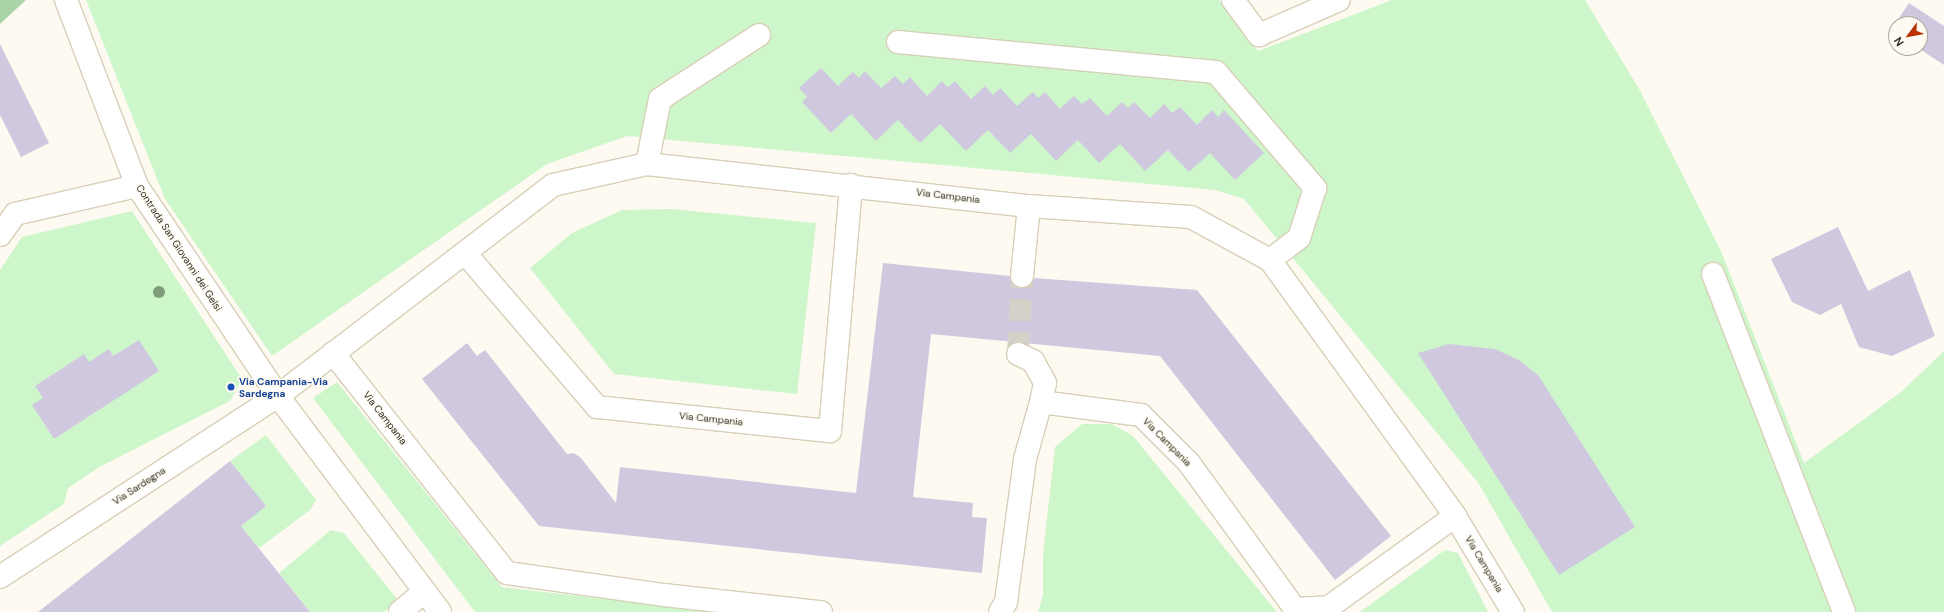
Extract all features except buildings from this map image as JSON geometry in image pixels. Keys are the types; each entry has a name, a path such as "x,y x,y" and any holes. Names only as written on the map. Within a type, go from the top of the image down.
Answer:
{"street":[{"name":"Contrada San Giovanni dei Gelsi","path":"66,0 137,186 278,396"},
{"path":"1233,0 1259,35 1339,0"},
{"path":"646,164 660,99 759,35"},
{"path":"898,42 1216,72 1315,188 1299,238 1270,260"},
{"name":"Via Campania","path":"278,396 553,185 646,164 851,185 1029,206 1191,217 1270,260 1454,516 1513,612"},
{"name":"Via Campania","path":"465,253 597,407 830,431 851,185"},
{"path":"0,234 15,214 137,186"},
{"path":"1022,276 1029,206"},
{"path":"1713,274 1844,612"},
{"name":"Via Campania","path":"334,353 507,574 664,595 821,612"},
{"path":"1000,612 1006,602 1025,458 1045,383 1034,361 1018,354"},
{"path":"278,396 440,612"},
{"name":"Via Sardegna","path":"0,577 278,396"},
{"name":"Via Campania","path":"1041,402 1141,415 1189,463 1295,609 1329,607 1454,516"},
{"path":"400,612 424,592"}],"green space":[{"path":"0,0 26,0 0,24"},
{"path":"86,0 1219,0 1258,51 1392,0 1585,0 1638,87 1721,251 1804,463 1901,392 1944,351 1944,612 1552,612 1479,484 1244,199 1215,190 627,136 547,164 272,356 165,199"},
{"path":"671,209 816,223 797,394 614,374 530,268 572,233 622,210"},
{"path":"132,211 242,379 230,401 101,466 68,488 64,504 0,546 0,270 22,237"},
{"path":"337,382 502,587 717,612 475,612 313,398"},
{"path":"1082,424 1112,424 1133,436 1277,612 1038,612 1043,595 1043,554 1055,447"},
{"path":"266,435 316,500 310,510 259,548 241,526 265,506 230,461"},
{"path":"331,530 344,533 398,600 384,612 310,612 279,573"},
{"path":"1445,550 1458,553 1488,612 1360,612"}],"tunnel":[{"path":"1018,354 1022,276"}],"place":[{"name":"Via Campania-Via Sardegna","path":"231,387"}]}
